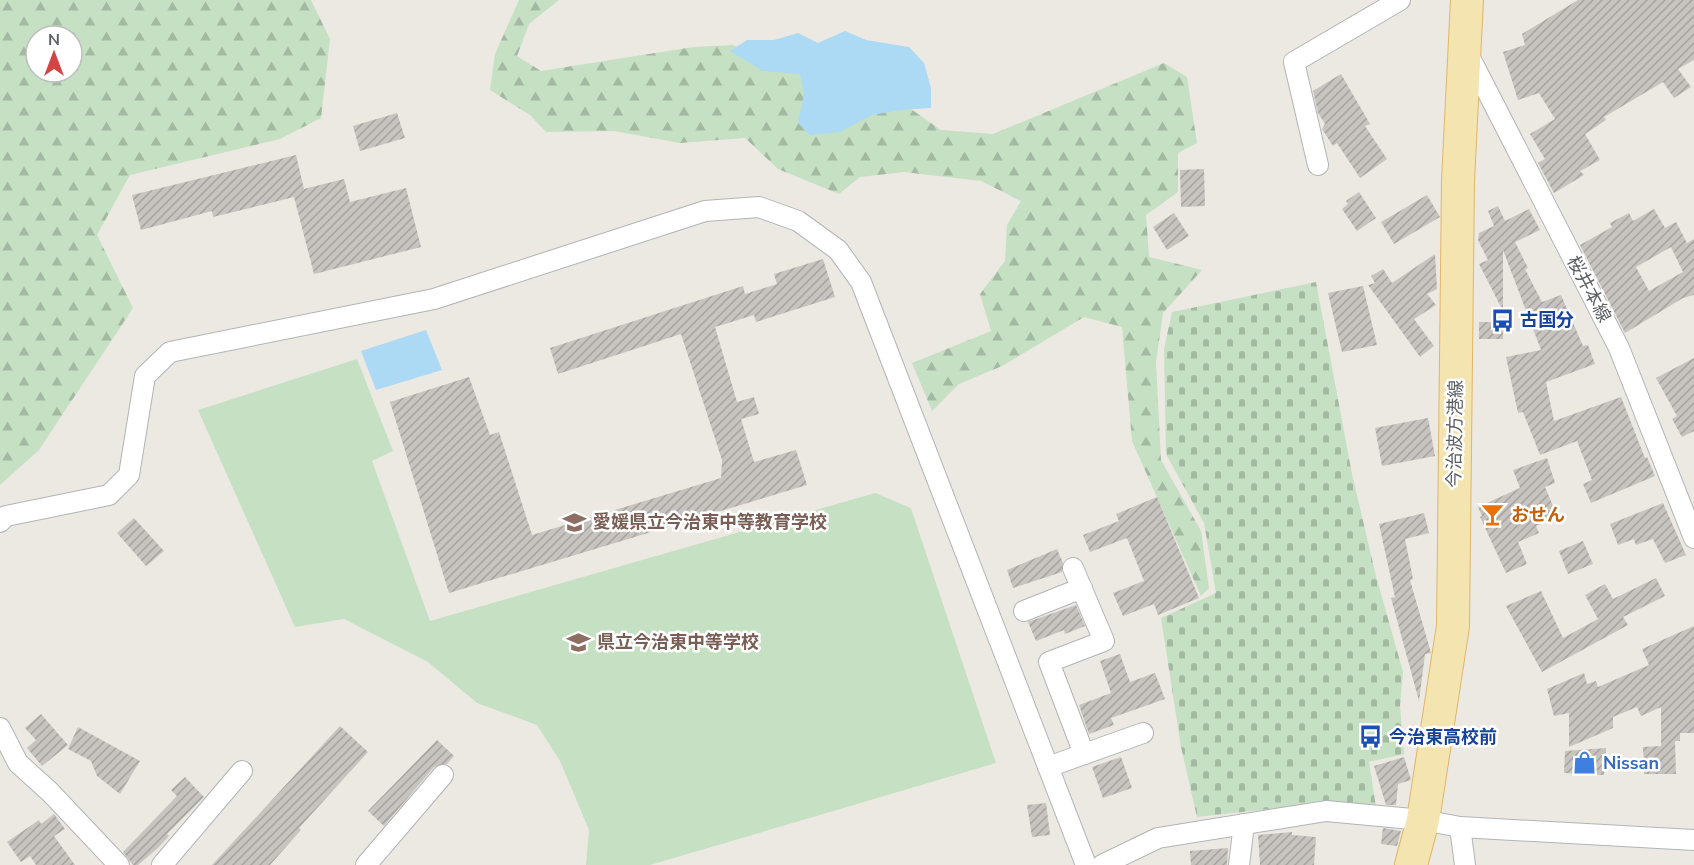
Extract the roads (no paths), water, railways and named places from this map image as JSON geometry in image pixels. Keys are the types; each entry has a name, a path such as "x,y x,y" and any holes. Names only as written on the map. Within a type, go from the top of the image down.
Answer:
{"main road":[{"name":"今治波方港線","path":"1411,865 1423,820 1453,626 1458,181 1467,0"}],"street":[{"path":"1318,165 1294,62 1400,0"},
{"name":"桜井本線","path":"1466,49 1619,348 1694,538"},
{"path":"0,522 6,516 109,495 129,475 145,376 170,352 434,298 705,211 759,207 798,221 838,250 861,282 1086,865"},
{"path":"1073,568 1104,641 1048,662 1084,754"},
{"path":"1024,611 1082,588"},
{"path":"0,728 18,763 50,792 119,865"},
{"path":"1048,767 1143,733"},
{"path":"162,865 242,771"},
{"path":"366,865 443,775"},
{"path":"1102,865 1158,838 1326,811 1423,820 1460,827 1694,840"},
{"path":"1239,865 1244,824"},
{"path":"1460,827 1465,865"}],"water":[{"path":"845,31 866,40 909,47 924,63 931,88 931,108 872,115 840,132 810,135 798,123 804,94 800,74 763,71 730,51 747,40 774,40 798,33 818,43"},
{"path":"426,330 442,370 376,390 361,351"}],"place":[{"name":"古国分","path":"1502,320"},
{"name":"おせん","path":"1493,515"},
{"name":"愛媛県立今治東中等教育学校","path":"575,522"},
{"name":"県立今治東中等学校","path":"579,642"},
{"name":"今治東高校前","path":"1371,737"},
{"name":"Nissan","path":"1585,763"}]}
